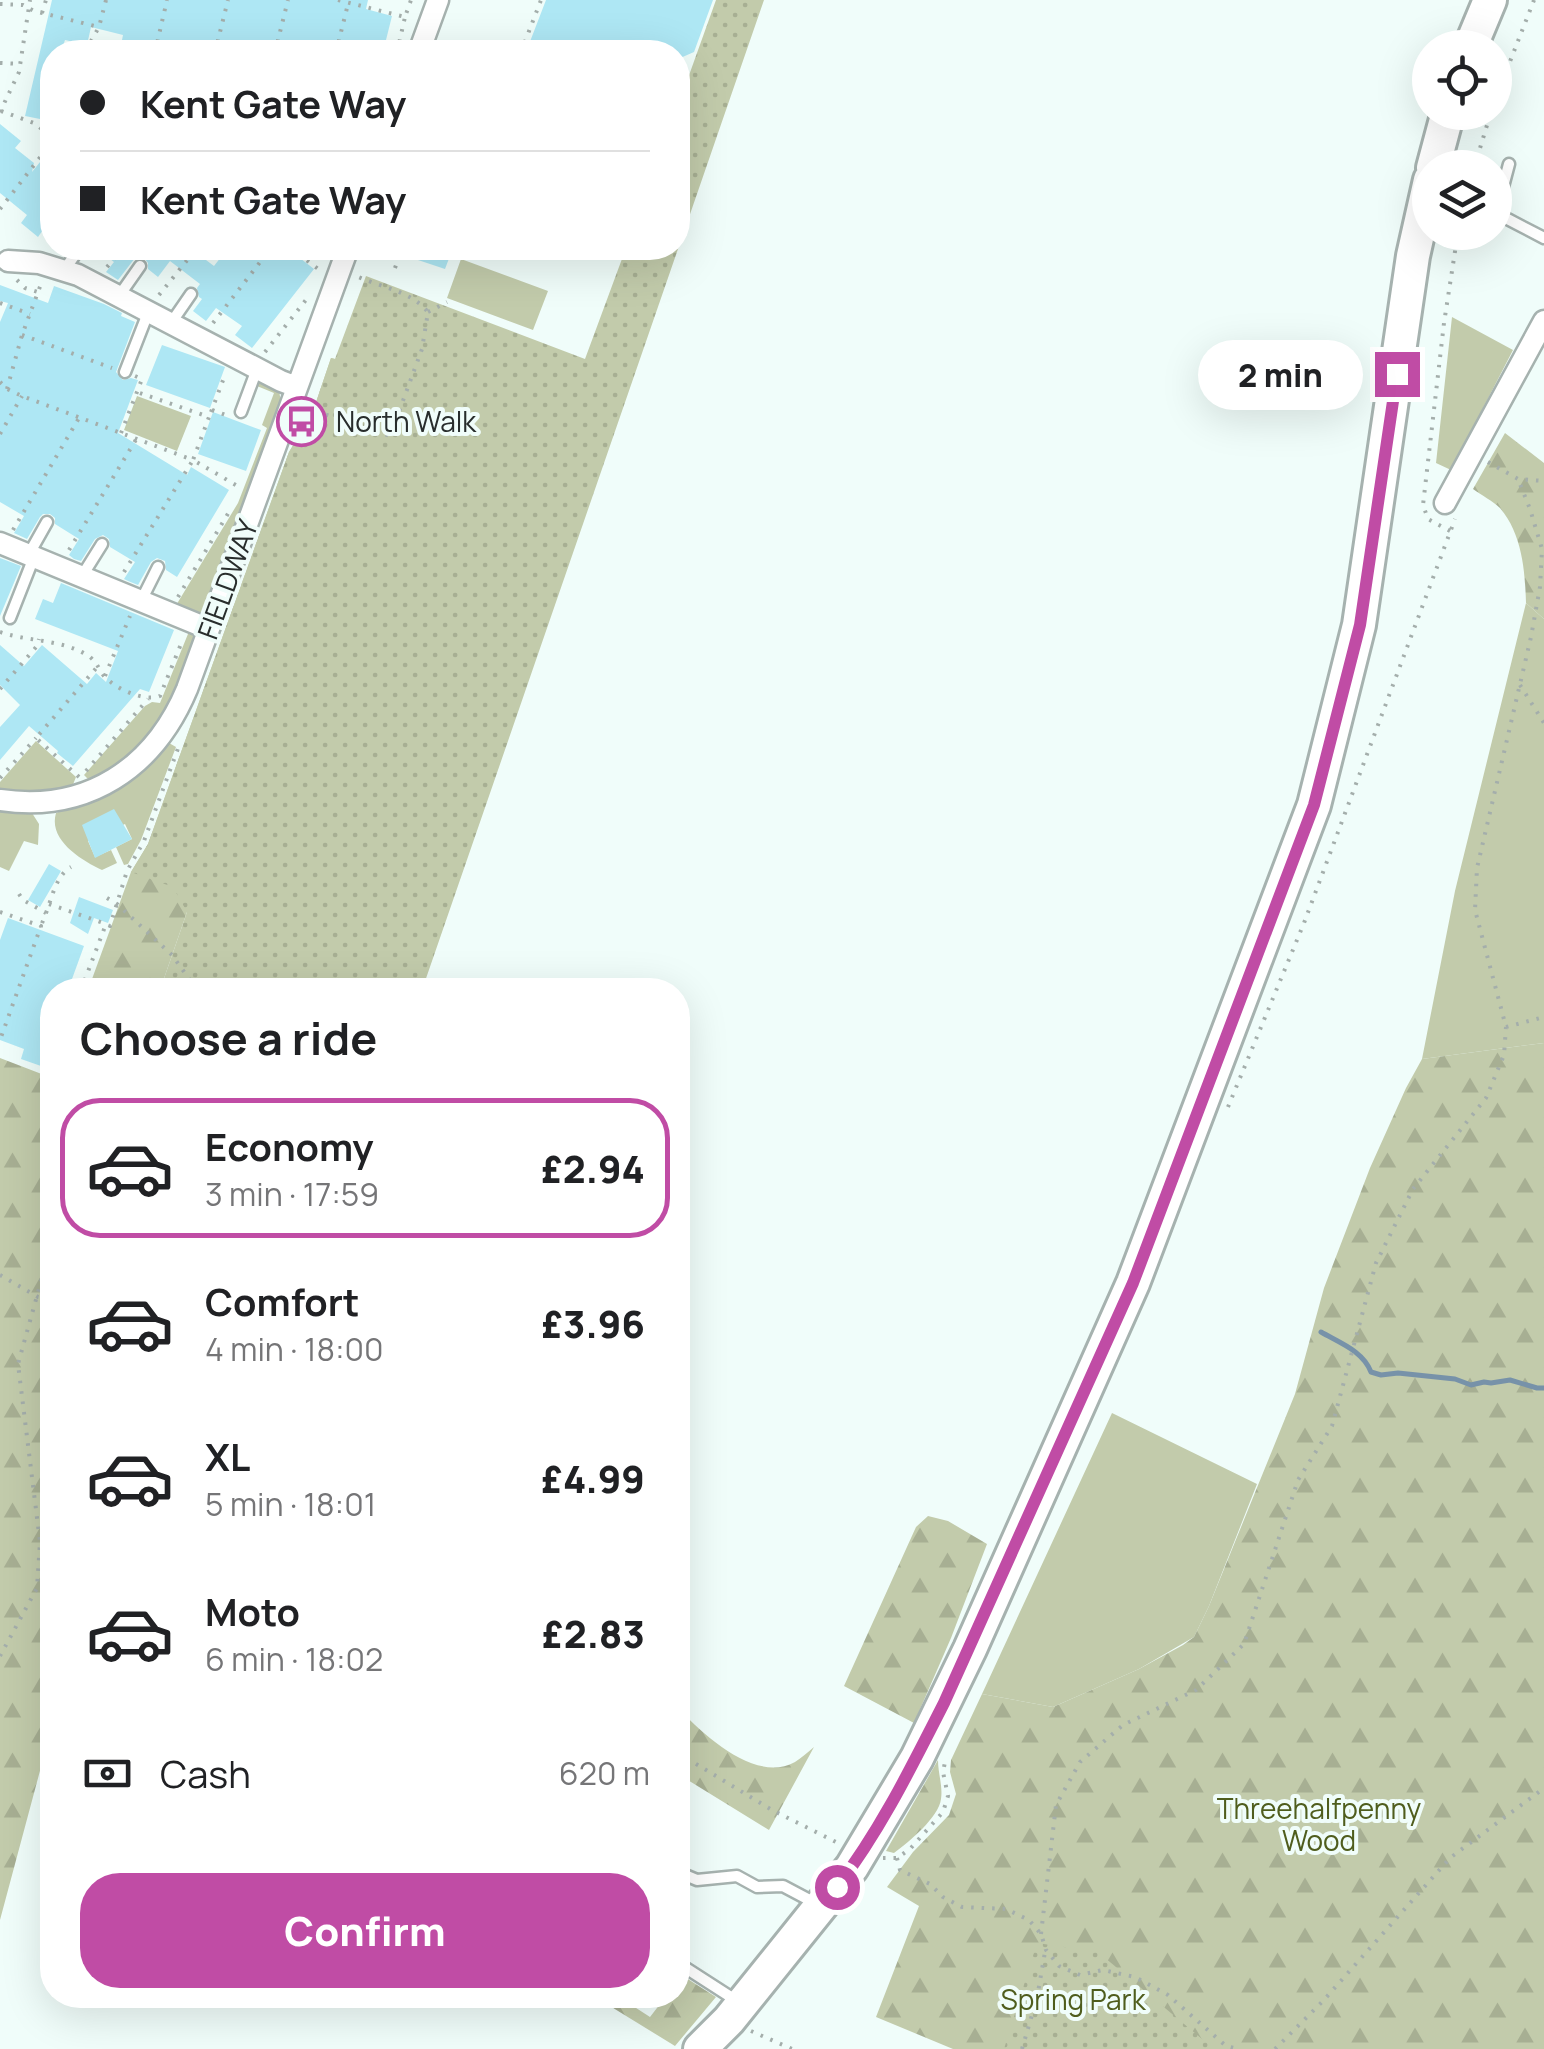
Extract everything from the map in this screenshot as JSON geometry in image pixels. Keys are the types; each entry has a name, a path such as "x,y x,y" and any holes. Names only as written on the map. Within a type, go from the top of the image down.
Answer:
{"main road":[{"path":"1478,30 1490,0"},
{"path":"700,2049 821,1907 860,1854 917,1758 970,1649 1133,1283 1314,805 1360,625 1414,250"}],"street":[{"path":"423,40 438,0"},
{"name":"FIELDWAY","path":"0,800 61,800 108,783 147,754 169,726 179,708 200,625 294,395 329,274 339,260"},
{"path":"8,262 31,262 64,270 95,284 255,368 294,395"},
{"path":"1445,503 1447,479 1544,321"},
{"path":"2,544 200,625"}],"lane":[{"path":"1512,221 1544,238"},
{"path":"64,270 71,260"},
{"path":"119,296 140,266"},
{"path":"172,323 191,294"},
{"path":"125,372 149,311"},
{"path":"240,416 255,368"},
{"path":"10,618 47,522"},
{"path":"82,576 102,544"},
{"path":"139,600 158,567"},
{"path":"690,1877 697,1880 736,1876 757,1886 783,1886 821,1907"},
{"path":"690,1973 735,2012"}],"path":[{"path":"30,0 21,64 0,111 40,128"},
{"path":"42,13 46,0"},
{"path":"92,40 106,0"},
{"path":"158,40 167,0"},
{"path":"218,40 228,0"},
{"path":"278,40 288,0"},
{"path":"338,0 405,17"},
{"path":"400,40 412,0"},
{"path":"526,40 541,0"},
{"path":"1512,56 1534,0"},
{"path":"339,40 348,2"},
{"path":"0,4 23,5 98,27"},
{"path":"0,63 21,64"},
{"path":"0,209 40,155"},
{"path":"1450,531 1428,519 1424,506 1455,250"},
{"path":"95,284 113,260"},
{"path":"149,311 186,260"},
{"path":"202,340 263,260"},
{"path":"294,395 390,436 422,349 428,312 409,297 329,274 308,260"},
{"path":"327,260 329,274"},
{"path":"395,268 398,260"},
{"path":"7,389 43,280"},
{"path":"255,368 310,296"},
{"path":"428,312 448,302"},
{"path":"0,303 30,314"},
{"path":"22,336 142,378 121,432"},
{"path":"114,590 193,460 232,356"},
{"path":"0,382 22,396 193,460 241,488 169,612"},
{"path":"137,392 210,413 240,416"},
{"path":"0,434 22,396"},
{"path":"2,544 79,418"},
{"path":"59,566 136,438"},
{"path":"1482,455 1518,480 1544,481"},
{"path":"1022,2049 1046,1950 1042,1934 1056,1805 1080,1762 1123,1724 1196,1690 1244,1644 1298,1480 1332,1426 1376,1262 1414,1189 1486,1098 1504,1054 1506,1028 1475,910 1475,896 1476,868 1540,587 1542,549 1518,480"},
{"path":"104,676 139,600"},
{"path":"0,632 77,651 91,658 104,676 118,686 156,699 200,625"},
{"path":"0,690 39,639"},
{"path":"0,778 98,666"},
{"path":"1520,686 1544,723"},
{"path":"36,738 80,778 148,699"},
{"path":"49,904 110,926 127,871 144,841 190,714 179,708"},
{"path":"0,1040 49,904 60,878 72,867"},
{"path":"19,894 46,913"},
{"path":"107,898 172,955 188,978"},
{"path":"0,912 42,926"},
{"path":"86,978 106,924"},
{"path":"1506,1028 1544,1016"},
{"path":"0,1275 38,1297"},
{"path":"0,1656 37,1588 40,1542 18,1364 40,1289"},
{"path":"690,1759 772,1810 860,1854"},
{"path":"1275,2049 1450,1858 1544,1788"},
{"path":"897,1858 900,1870 930,1884 962,1907 1006,1910 1029,1920 1042,1934"},
{"path":"1046,1950 1059,1966 1080,1975 1103,1970 1135,1977 1168,1995 1226,2046 1239,2049"},
{"path":"735,2012 792,2049"}],"green space":[{"path":"716,0 764,0 690,214 690,73"},
{"path":"461,260 548,291 533,330 447,298"},
{"path":"622,260 674,260 426,978 164,978 187,912 173,887 131,872 148,844 289,452 312,414 366,276 585,359"},
{"path":"1452,317 1513,350 1451,470 1436,463"},
{"path":"331,358 335,359 187,912 164,978 92,978 131,872 148,844 289,452 312,414"},
{"path":"259,379 279,390 281,403 205,612 194,614 175,607 238,503 267,428 262,425 274,393 257,386"},
{"path":"137,396 191,416 177,451 124,430"},
{"path":"1505,433 1544,463 1544,619 1526,603 1521,553 1507,518 1497,505 1473,489"},
{"path":"1526,603 1544,619 1544,1043 1422,1059 1455,891"},
{"path":"190,629 194,636 192,645 156,725 130,755 90,781 84,775 145,706 160,703"},
{"path":"36,741 76,777 72,787 0,791 0,782"},
{"path":"169,743 176,747 128,864 124,865 116,847 132,839 125,824 88,841 95,857 111,850 117,863 102,870 68,848 57,832 56,813 116,789 144,769"},
{"path":"0,810 32,813 39,824 38,845 24,841 9,871 0,867"},
{"name":"Threehalfpenny Wood","path":"1544,1043 1544,2049 953,2049 876,2017 919,1906 887,1887 913,1852 949,1815 956,1794 951,1760 982,1694 1053,1707 1139,1669 1194,1637 1295,1394 1324,1288 1370,1168 1422,1059"},
{"path":"0,1058 40,1073 40,1771 0,1920"},
{"path":"1112,1413 1257,1484 1209,1606 1194,1637 1139,1669 1053,1707 982,1694"},
{"path":"928,1516 948,1521 987,1544 914,1723 844,1686 916,1527"},
{"path":"690,1720 731,1753 763,1766 780,1767 795,1762 814,1747 769,1830 690,1781"},
{"path":"938,1760 941,1794 935,1813 894,1853 886,1851"},
{"name":"Spring Park","path":"1037,1943 1098,1952 1214,2049 1004,2049"},
{"path":"690,1980 716,1997 675,2046 613,2008 636,2008 650,2017 657,2008 690,2008"}],"building":[{"path":"52,0 368,0 366,9 392,16 386,40 122,40 123,35 91,27 88,40 43,40"},
{"path":"546,0 713,0 690,54 690,40 531,40"},
{"path":"40,52 40,119 25,116"},
{"path":"0,124 21,141 15,148 34,163 32,172 40,162 38,237 21,223 27,215 0,193"},
{"path":"111,260 133,260 118,280 106,272 114,262"},
{"path":"146,260 206,260 214,266 219,260 302,260 314,269 252,348 235,335 242,326 216,308 206,321 193,311 202,299 197,288 200,284 170,261 158,277 148,269"},
{"path":"418,260 448,260 445,269"},
{"path":"0,285 48,303 54,286 104,304 135,322 116,372 123,380 138,380 118,433 187,475 191,467 229,490 177,577 166,570 165,561 157,558 138,585 124,579 135,562 110,547 109,539 103,535 95,539 81,561 74,559 69,555 79,539 55,524 50,514 40,517 27,539 14,533 24,516 0,502 0,322 8,303 0,301"},
{"path":"162,345 225,367 210,408 146,385"},
{"path":"213,412 261,430 246,471 198,454"},
{"path":"0,558 21,566 0,616"},
{"path":"61,583 174,630 149,692 140,689 73,766 29,726 0,760 0,727 20,705 0,685 0,645 24,666 42,645 87,684 96,673 106,682 118,651 35,619 43,599 53,603"},
{"path":"114,809 132,839 95,858 82,825"},
{"path":"49,864 61,871 40,907 28,900"},
{"path":"79,897 113,910 108,923 94,918 88,934 70,923"},
{"path":"8,918 84,946 72,978 40,978 40,1066 21,1059 24,1049 0,1040 0,940"}],"waterway":[{"path":"1321,1332 1350,1348 1371,1372 1381,1375 1455,1379 1471,1385 1510,1380 1544,1388"}],"place":[{"name":"North Walk","path":"301,421"}],"route":[{"path":"837,1887 917,1758 944,1703 1133,1283 1314,805 1360,625 1397,374"}]}
